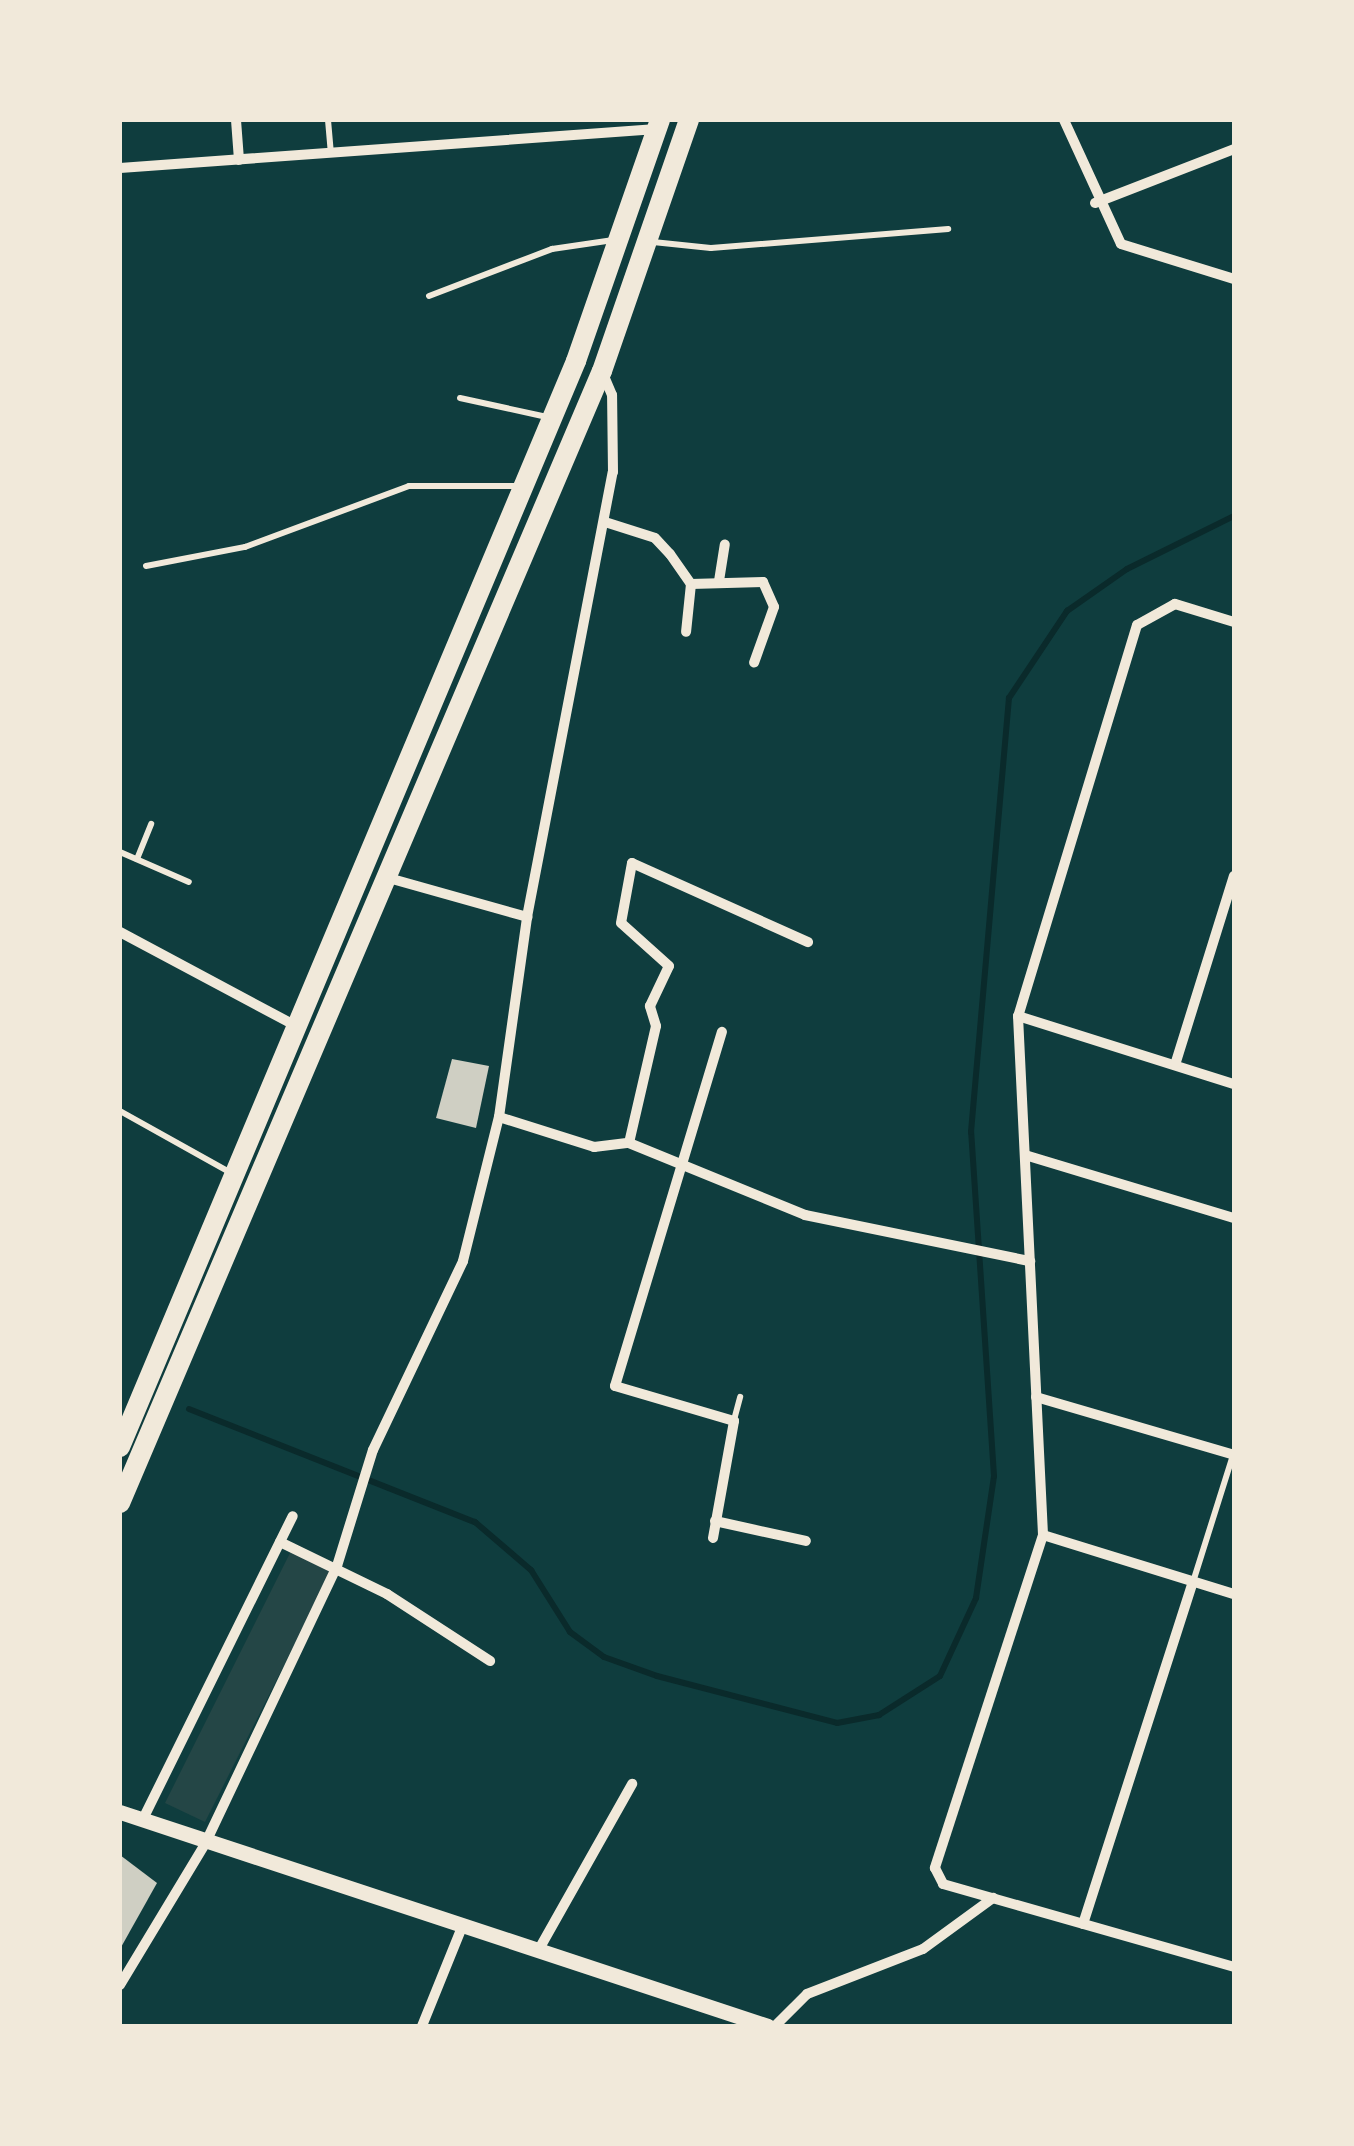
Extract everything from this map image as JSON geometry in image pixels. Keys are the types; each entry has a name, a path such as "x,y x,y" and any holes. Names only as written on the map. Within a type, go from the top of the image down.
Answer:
{"highway":[{"path":"120,1503 602,370 688,120"},
{"path":"120,1447 552,418 658,125"}],"main road":[{"path":"120,1812 204,1844 771,2026"}],"street":[{"path":"236,120 239,160"},
{"path":"1064,120 1094,203 1121,244 1234,279"},
{"path":"120,168 658,125"},
{"path":"1094,203 1234,149"},
{"path":"120,1986 204,1844 337,1566 368,1469 463,1261 499,1118 527,917 606,522 612,396 602,370"},
{"path":"606,522 654,538 691,584 686,632"},
{"path":"719,581 725,544"},
{"path":"691,584 752,577 770,592 770,636 754,663"},
{"path":"1234,622 1175,604 1137,625 1018,1016 1042,1535 935,1868 943,1884 1234,1967"},
{"path":"629,1143 656,1026 650,1006 669,966 621,923 632,863 808,942"},
{"path":"1174,1065 1234,876"},
{"path":"385,878 527,917"},
{"path":"120,932 297,1027"},
{"path":"1018,1016 1234,1084"},
{"path":"713,1538 734,1422 615,1386 686,1162 722,1032"},
{"path":"499,1118 594,1147 629,1143 686,1162 805,1215 1030,1261"},
{"path":"1024,1155 1234,1218"},
{"path":"1036,1397 1233,1455"},
{"path":"142,1821 293,1516"},
{"path":"714,1520 806,1541"},
{"path":"1042,1535 1234,1594"},
{"path":"280,1542 337,1566 490,1660"},
{"path":"1083,1924 1193,1582"},
{"path":"538,1951 632,1784"},
{"path":"771,2026 829,1981 923,1949 993,1898"},
{"path":"422,2026 462,1928"}],"lane":[{"path":"328,120 332,154"},
{"path":"646,241 711,248 948,228"},
{"path":"430,296 552,249 619,238"},
{"path":"460,398 552,418"},
{"path":"146,566 245,547 409,486 524,486"},
{"path":"138,858 150,824"},
{"path":"120,852 189,882"},
{"path":"120,1111 235,1175"},
{"path":"734,1422 740,1397"},
{"path":"1193,1582 1233,1455"}],"shaded area":[{"path":"291,1551 331,1572 205,1822 165,1803"}],"building":[{"path":"452,1059 489,1066 476,1128 436,1118"},
{"path":"120,1855 157,1883 120,1949"}],"waterway":[{"path":"189,1409 475,1522 531,1570 570,1632 604,1657 657,1676 837,1723 879,1715 940,1676 976,1598 994,1476 971,1132 1009,698 1067,611 1127,569 1234,516"}]}
